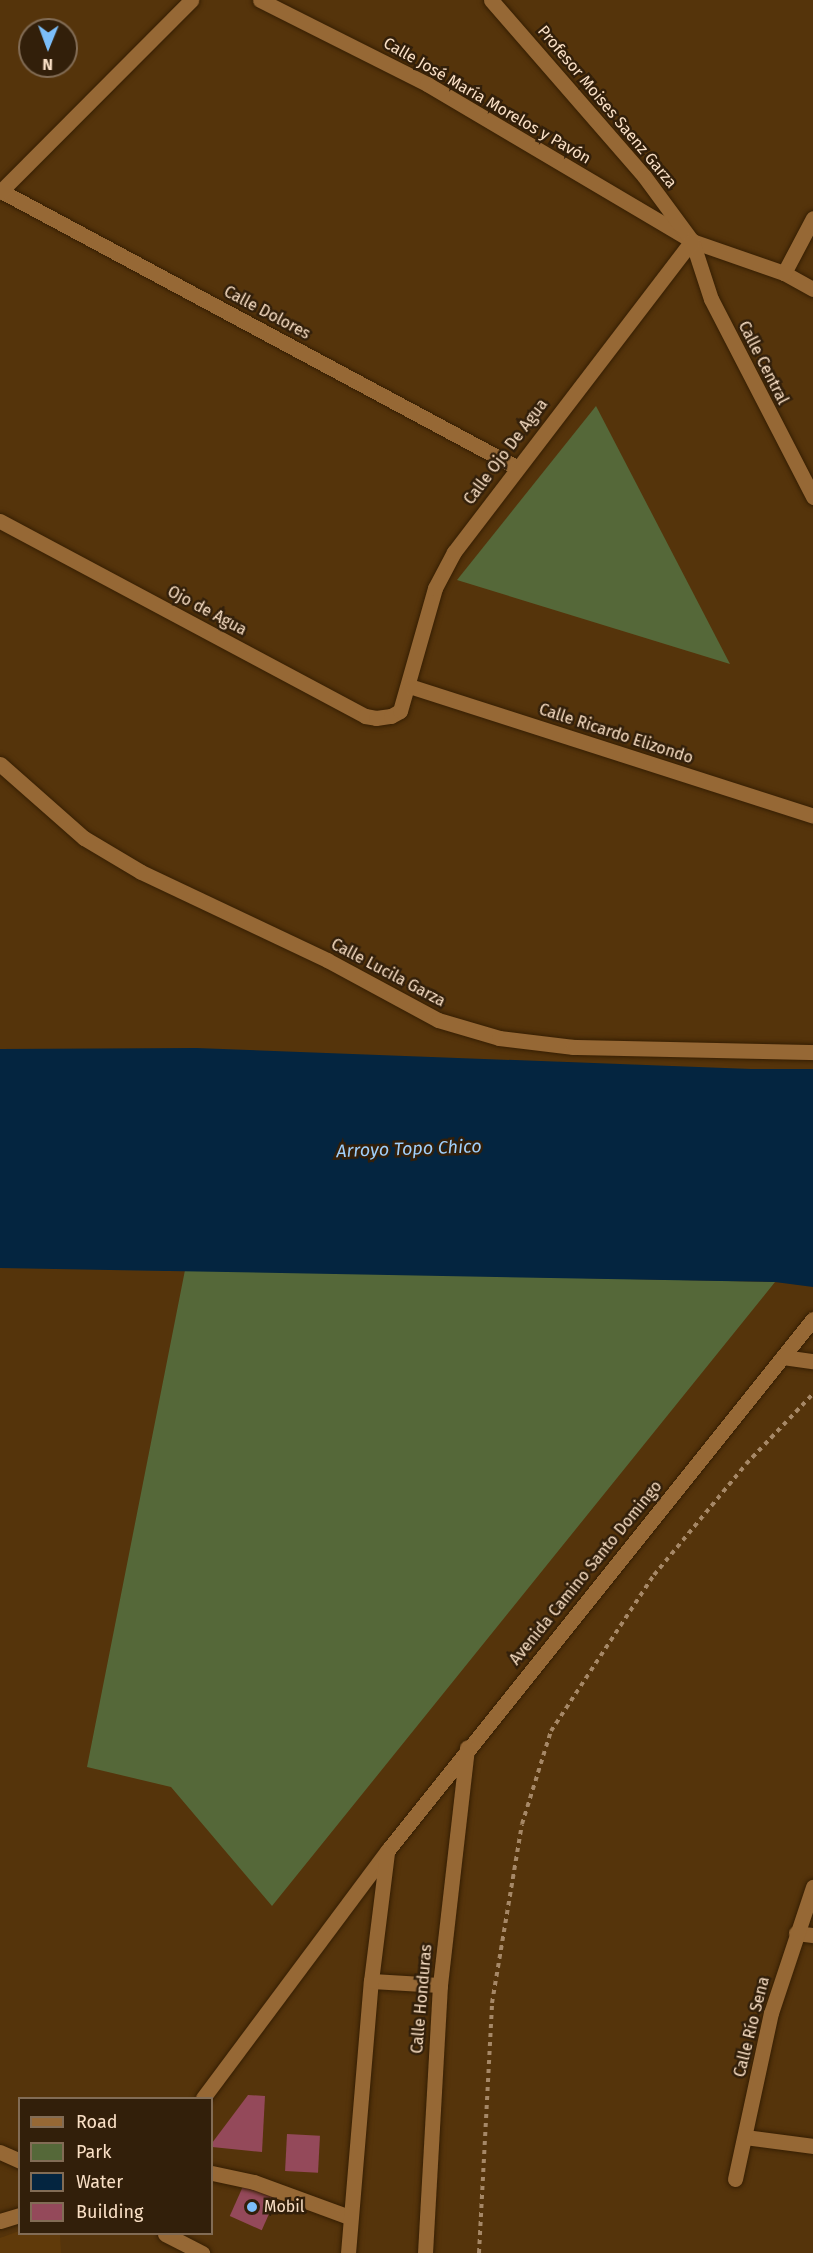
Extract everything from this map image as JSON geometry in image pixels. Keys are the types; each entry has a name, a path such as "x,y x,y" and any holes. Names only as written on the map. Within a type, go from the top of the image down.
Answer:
{"street":[{"path":"1,191 191,0"},
{"name":"Calle José María Morelos y Pavón","path":"260,0 427,84 692,241 784,273 813,289"},
{"name":"Profesor Moises Saenz Garza","path":"491,0 644,176 692,241"},
{"name":"Calle Dolores","path":"1,191 516,467"},
{"path":"784,273 813,218"},
{"name":"Calle Ojo De Agua","path":"400,711 409,686 419,636 435,588 454,552 516,467 692,241"},
{"name":"Calle Central","path":"692,241 711,300 813,497"},
{"name":"Ojo de Agua","path":"0,521 365,716 384,718 400,711"},
{"name":"Calle Ricardo Elizondo","path":"409,686 813,816"},
{"name":"Calle Lucila Garza","path":"0,764 84,838 141,872 327,960 438,1020 499,1038 573,1047 813,1052"},
{"name":"Avenida Camino Santo Domingo","path":"204,2097 388,1850 813,1319"},
{"path":"783,1358 813,1361"},
{"name":"Calle Honduras","path":"425,2253 440,1985 468,1748"},
{"path":"348,2253 371,1981 388,1850"},
{"name":"Calle Río Sena","path":"735,2179 771,2013 813,1887"},
{"path":"796,1933 813,1935"},
{"path":"371,1981 440,1985"},
{"path":"745,2137 813,2146"},
{"path":"0,2152 18,2160"},
{"path":"213,2173 254,2182 350,2217"},
{"path":"0,2221 18,2216"},
{"path":"167,2235 202,2253"}],"path":[{"path":"479,2253 492,2003 522,1824 551,1731 654,1575 746,1464 813,1394"}],"shaded area":[{"path":"18,2231 18,2235 60,2235 61,2253 0,2253 0,2238"}],"green space":[{"path":"596,406 730,664 457,580"},
{"path":"185,1270 775,1282 272,1906 171,1787 87,1767"}],"water":[{"name":"Arroyo Topo Chico","path":"196,1048 751,1069 813,1069 813,1287 775,1282 0,1268 0,1049"}],"building":[{"path":"248,2095 265,2096 262,2152 213,2147 213,2142"},
{"path":"287,2134 320,2136 318,2173 285,2171"},
{"name":"Mobil","path":"244,2184 276,2198 262,2230 230,2216"}],"place":[{"name":"Mobil","path":"252,2207"}]}
